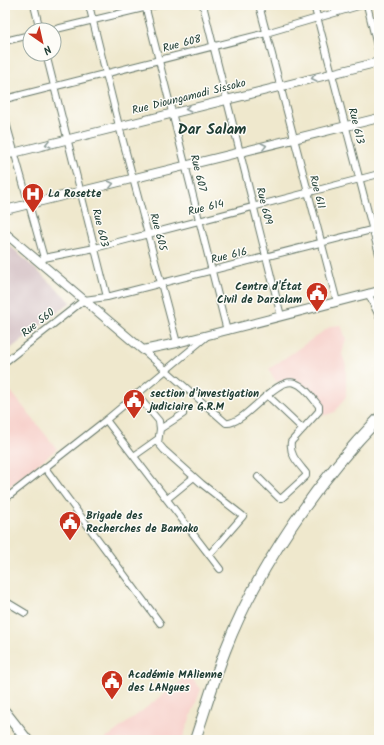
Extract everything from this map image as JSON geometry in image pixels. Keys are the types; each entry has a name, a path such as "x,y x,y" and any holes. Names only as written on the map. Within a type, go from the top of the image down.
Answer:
{"main road":[{"path":"195,740 226,650 253,591 276,551 342,459 379,418"},
{"path":"5,712 27,740"}],"street":[{"path":"34,5 38,22"},
{"path":"89,5 119,126"},
{"path":"62,28 146,6 156,5"},
{"path":"203,5 227,100"},
{"path":"259,5 279,86"},
{"path":"314,5 332,73"},
{"name":"Rue 608","path":"5,99 160,61 318,19 362,5"},
{"path":"367,5 379,54"},
{"path":"146,6 173,113"},
{"path":"5,41 22,37"},
{"path":"48,62 67,140"},
{"name":"Rue Dioungamadi Sissoko","path":"5,155 379,62"},
{"name":"Rue 613","path":"332,73 359,179 376,229 379,254"},
{"name":"Rue 611","path":"279,86 336,302"},
{"name":"Rue 609","path":"227,100 281,316"},
{"name":"Rue 607","path":"173,113 227,331"},
{"path":"5,210 379,118"},
{"path":"5,119 29,204 43,261"},
{"name":"Rue 605","path":"119,126 177,343"},
{"name":"Rue 603","path":"67,140 107,297"},
{"name":"Rue 614","path":"43,261 379,174"},
{"name":"Rue 616","path":"84,300 107,297 376,229"},
{"path":"5,233 43,261 84,300 226,423 234,422 268,395 288,382 294,382 300,385 320,409 291,442 290,446 296,461 306,473 306,476 282,498 279,498 258,477"},
{"path":"143,350 207,336 379,291"},
{"path":"368,294 379,316"},
{"name":"Rue 560","path":"5,362 84,300"},
{"path":"5,499 106,420 207,336"},
{"path":"136,394 159,421 160,429 158,443 164,450 194,477 243,516 209,554"},
{"path":"268,395 303,429"},
{"path":"160,429 183,414"},
{"path":"106,420 220,569"},
{"path":"134,456 158,439"},
{"path":"45,468 160,623"},
{"path":"167,499 194,477"},
{"path":"5,601 25,613"}],"shaded area":[{"path":"5,241 71,302 5,353"},
{"path":"341,325 346,339 342,354 346,365 346,396 335,412 323,416 318,400 295,379 276,382 269,369 331,326"},
{"path":"5,384 57,449 5,490"},
{"path":"189,675 201,689 182,740 104,740"}],"place":[{"name":"La Rosette","path":"33,214"},
{"name":"Centre d'État Civil de Darsalam","path":"317,312"},
{"name":"section d'investigation judiciaire G.R.M","path":"134,420"},
{"name":"Brigade des Recherches de Bamako","path":"70,542"},
{"name":"Académie MAlienne des LANgues","path":"112,700"}],"district":[{"name":"Dar Salam","path":"212,130"}]}
